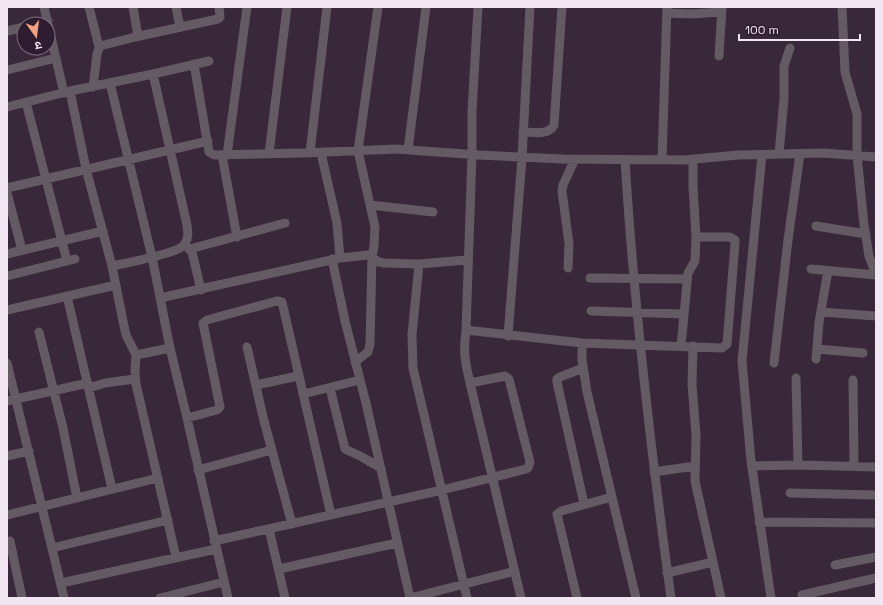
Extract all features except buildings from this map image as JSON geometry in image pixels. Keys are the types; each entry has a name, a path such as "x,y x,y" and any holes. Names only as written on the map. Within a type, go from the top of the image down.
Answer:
{"street":[{"path":"89,7 99,47 93,87"},
{"path":"133,7 138,36"},
{"path":"176,7 180,27"},
{"path":"99,47 138,36 218,19 220,17 219,7"},
{"path":"237,236 225,155 247,7"},
{"path":"269,154 287,7"},
{"path":"310,153 328,7"},
{"path":"356,362 364,356 370,348 372,257 375,227 358,151 378,7"},
{"path":"408,150 426,7"},
{"path":"478,7 472,112 472,155 464,354 521,598"},
{"path":"508,336 522,158 530,7"},
{"path":"523,132 544,133 552,129 554,125 562,7"},
{"path":"811,269 876,275 872,252 866,234 856,155 857,114 845,72 842,7"},
{"path":"662,160 667,10 692,14 722,9 718,56"},
{"path":"779,154 784,99 784,66 790,48"},
{"path":"7,70 56,58 67,92 112,266 126,335 136,355 134,371 135,379 176,557"},
{"path":"7,107 67,92 210,61"},
{"path":"194,64 210,153 225,155 408,150 522,158 625,160 693,159 738,155 823,153 876,157"},
{"path":"152,74 188,225 187,247 194,259 201,290"},
{"path":"110,83 152,257 170,348 228,598"},
{"path":"7,276 71,260 62,241 47,178 26,102"},
{"path":"7,188 208,141"},
{"path":"321,153 337,223 336,258 345,321 381,468 410,598 515,571"},
{"path":"774,363 788,240 800,154"},
{"path":"762,155 742,361 752,466 771,598"},
{"path":"568,268 569,244 562,191 563,185 575,159"},
{"path":"681,346 687,279 689,270 695,261 696,237 693,159"},
{"path":"625,160 633,279 654,472 671,598"},
{"path":"7,193 22,250"},
{"path":"370,205 433,212"},
{"path":"112,266 285,223"},
{"path":"816,226 866,234"},
{"path":"7,254 103,231"},
{"path":"466,330 508,336 582,343 722,348 727,344 736,246 735,240 730,237 696,237"},
{"path":"160,298 201,290 336,258 363,255 372,257 379,262 384,263 419,264 467,260"},
{"path":"419,264 412,334 413,368 467,598"},
{"path":"828,271 821,312 817,354 863,353"},
{"path":"590,278 687,279"},
{"path":"7,310 116,285"},
{"path":"67,296 89,385 112,489"},
{"path":"187,418 217,410 220,407 203,323 207,320 277,301 282,302 302,394 331,514"},
{"path":"591,311 684,314"},
{"path":"821,312 876,316"},
{"path":"39,332 63,428 78,498"},
{"path":"582,343 583,368 587,392 636,598"},
{"path":"693,346 692,384 697,491 721,598"},
{"path":"247,347 292,524"},
{"path":"136,355 170,348"},
{"path":"7,363 64,598"},
{"path":"583,368 560,377 557,379 557,382 584,504"},
{"path":"256,385 298,376"},
{"path":"61,583 176,557 269,529 442,490 526,469 530,465 530,462 508,377 506,376 470,382"},
{"path":"796,378 798,464"},
{"path":"7,401 54,390 135,379"},
{"path":"302,394 360,380"},
{"path":"853,380 854,465"},
{"path":"330,388 344,449 381,468"},
{"path":"198,470 272,450"},
{"path":"7,456 29,451"},
{"path":"752,466 798,464 876,467"},
{"path":"654,472 695,466"},
{"path":"7,515 158,478"},
{"path":"790,493 876,495"},
{"path":"577,598 557,514 561,510 612,497"},
{"path":"52,548 168,520"},
{"path":"759,522 876,523"},
{"path":"269,529 285,598"},
{"path":"10,541 22,598"},
{"path":"279,569 397,543"},
{"path":"835,565 876,556"},
{"path":"667,573 713,562"},
{"path":"802,595 876,578"},
{"path":"160,598 224,582"}]}
